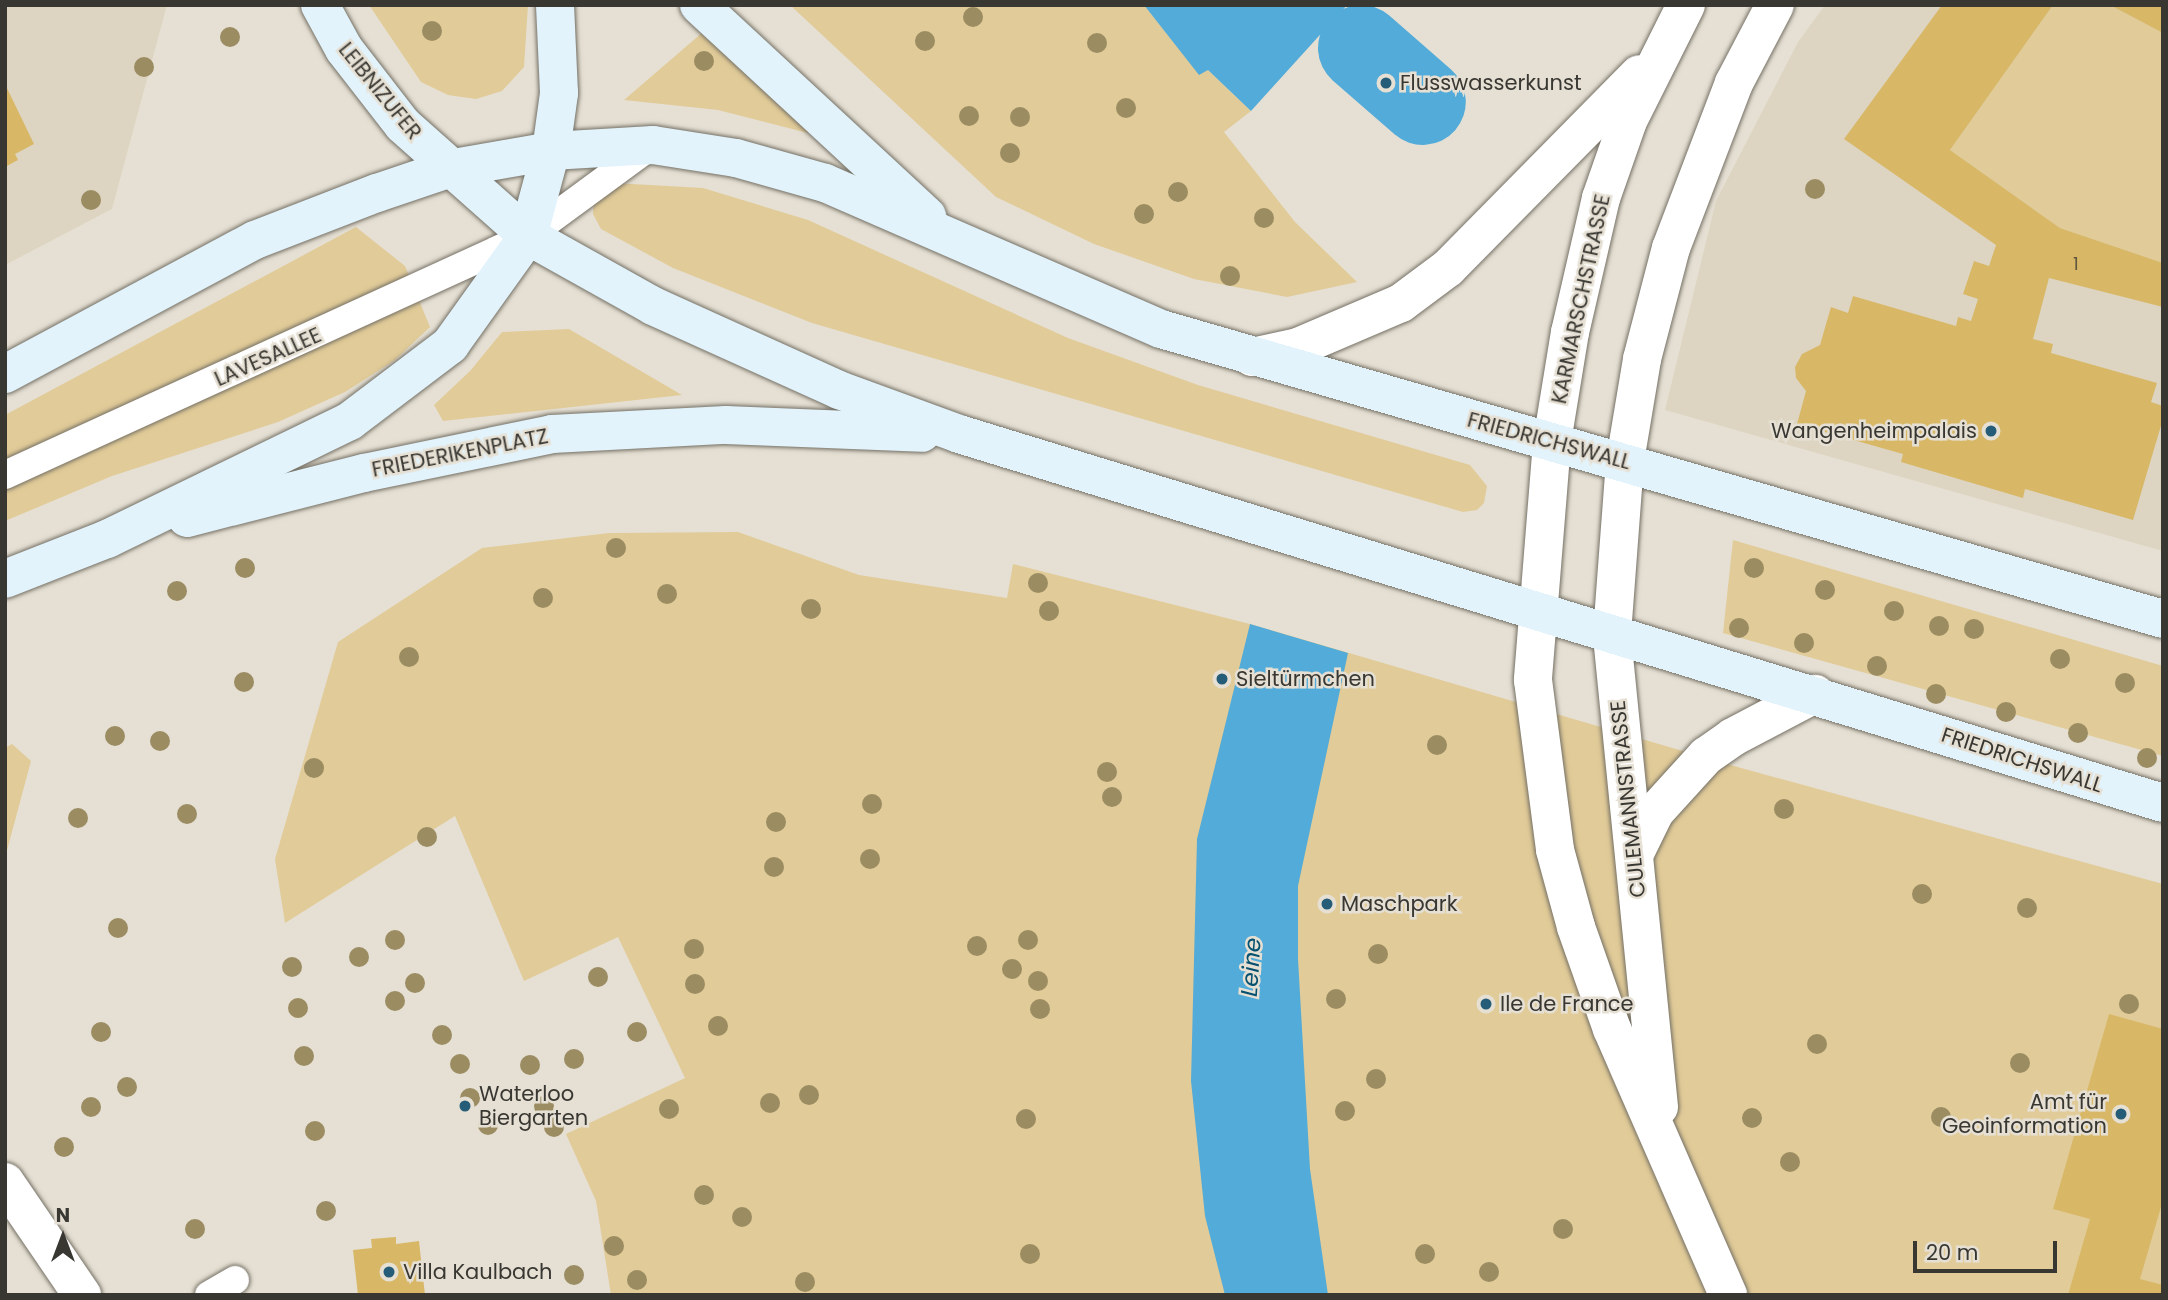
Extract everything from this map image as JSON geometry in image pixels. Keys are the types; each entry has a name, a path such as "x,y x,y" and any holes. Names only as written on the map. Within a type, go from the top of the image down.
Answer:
{"main road":[{"name":"LEIBNIZUFER","path":"320,5 366,81 449,169"},
{"path":"5,579 107,539 350,421 450,345 528,236 551,151 559,93 555,5"},
{"path":"699,5 946,234"},
{"path":"5,374 255,240 449,169 551,151 653,145 736,158 825,183 946,234"},
{"path":"449,169 528,236 562,259 678,317 839,390 959,434"},
{"name":"FRIEDRICHSWALL","path":"946,234 1087,300 1252,357 1625,461 2163,619"},
{"name":"FRIEDERIKENPLATZ","path":"107,539 363,472 552,434 726,425 959,434"},
{"name":"FRIEDRICHSWALL","path":"959,434 1815,694 2163,803"}],"street":[{"name":"KARMARSCHSTRASSE","path":"1535,609 1552,442 1570,332 1601,198 1628,121 1686,5"},
{"path":"1625,461 1642,359 1671,248 1734,83 1775,5"},
{"path":"1252,357 1298,347 1379,313 1401,303 1448,268 1665,47"},
{"name":"CULEMANNSTRASSE","path":"1625,461 1612,634 1662,1137"},
{"name":"CULEMANNSTRASSE","path":"1535,609 1535,725 1555,850 1576,927 1612,1029 1662,1137 1728,1295"},
{"path":"1635,853 1655,812 1706,757 1734,737 1815,694"},
{"path":"8,1191 82,1295"}],"lane":[{"path":"528,236 653,145"},
{"name":"LAVESALLEE","path":"5,475 528,236"},
{"path":"209,1295 235,1280"}],"shaded area":[{"path":"5,5 167,5 112,209 5,265"},
{"path":"369,5 528,5 524,67 502,91 476,99 448,95 421,82"},
{"path":"790,5 1144,5 1199,74 1208,70 1251,111 1224,132 1295,222 1357,282 1287,297 1194,279 1094,244 996,197"},
{"path":"1825,5 2163,5 2163,551 1665,410 1716,201 1798,42"},
{"path":"2053,5 2110,5 2163,33 2163,263 2060,228 1950,150"},
{"path":"703,32 813,126 808,133 718,110 624,100"},
{"path":"614,183 703,188 808,220 1068,338 1198,385 1470,465 1487,486 1484,503 1477,510 1463,512 812,323 673,268 601,229 593,214 594,195"},
{"path":"356,227 405,266 430,327 395,360 345,392 278,422 112,476 5,521 5,415"},
{"path":"569,329 682,395 443,421 434,405 470,371 502,332"},
{"name":"Maschpark","path":"738,532 859,575 1007,598 1013,564 1250,624 1734,766 2163,884 2163,1295 611,1295 596,1201 566,1134 685,1078 618,937 524,981 455,816 285,923 275,859 338,642 482,548 609,533"},
{"path":"1733,540 2163,666 2163,756 1723,633"},
{"path":"12,744 31,761 5,858 5,748"}],"water":[{"path":"1144,5 1347,5 1251,111 1208,70 1199,75"},
{"path":"1250,624 1348,653 1298,886 1298,959 1310,1169 1328,1295 1225,1295 1205,1216 1191,1081 1197,839"}],"building":[{"path":"1942,5 2053,5 1950,150 2060,228 2163,263 2163,307 2049,278 2033,339 2053,344 2051,353 2157,383 2151,402 2163,406 2163,419 2133,520 2025,489 2023,498 1901,462 1903,454 1797,424 1806,391 1796,378 1795,367 1802,354 1820,345 1831,307 1848,313 1853,296 1956,326 1958,317 1971,321 1978,299 1963,294 1974,261 1989,266 1996,245 1844,139"},
{"path":"2110,5 2163,5 2163,33"},
{"path":"5,84 34,144 15,154 18,160 5,167"},
{"name":"Amt für Geoinformation","path":"2109,1014 2163,1029 2163,1200 2140,1279 2163,1285 2163,1295 2068,1295 2090,1219 2053,1209"},
{"name":"Villa Kaulbach","path":"396,1237 396,1244 419,1241 425,1295 358,1295 353,1250 372,1248 371,1239"}],"waterway":[{"name":"Leine","path":"1361,48 1423,102"}],"place":[{"name":"Flusswasserkunst","path":"1386,83"},
{"name":"Wangenheimpalais","path":"1991,431"},
{"name":"Sieltürmchen","path":"1222,679"},
{"name":"Maschpark","path":"1327,904"},
{"name":"Ile de France","path":"1486,1004"},
{"name":"Waterloo Biergarten","path":"465,1106"},
{"name":"Amt für Geoinformation","path":"2121,1114"},
{"name":"Villa Kaulbach","path":"389,1272"}]}
